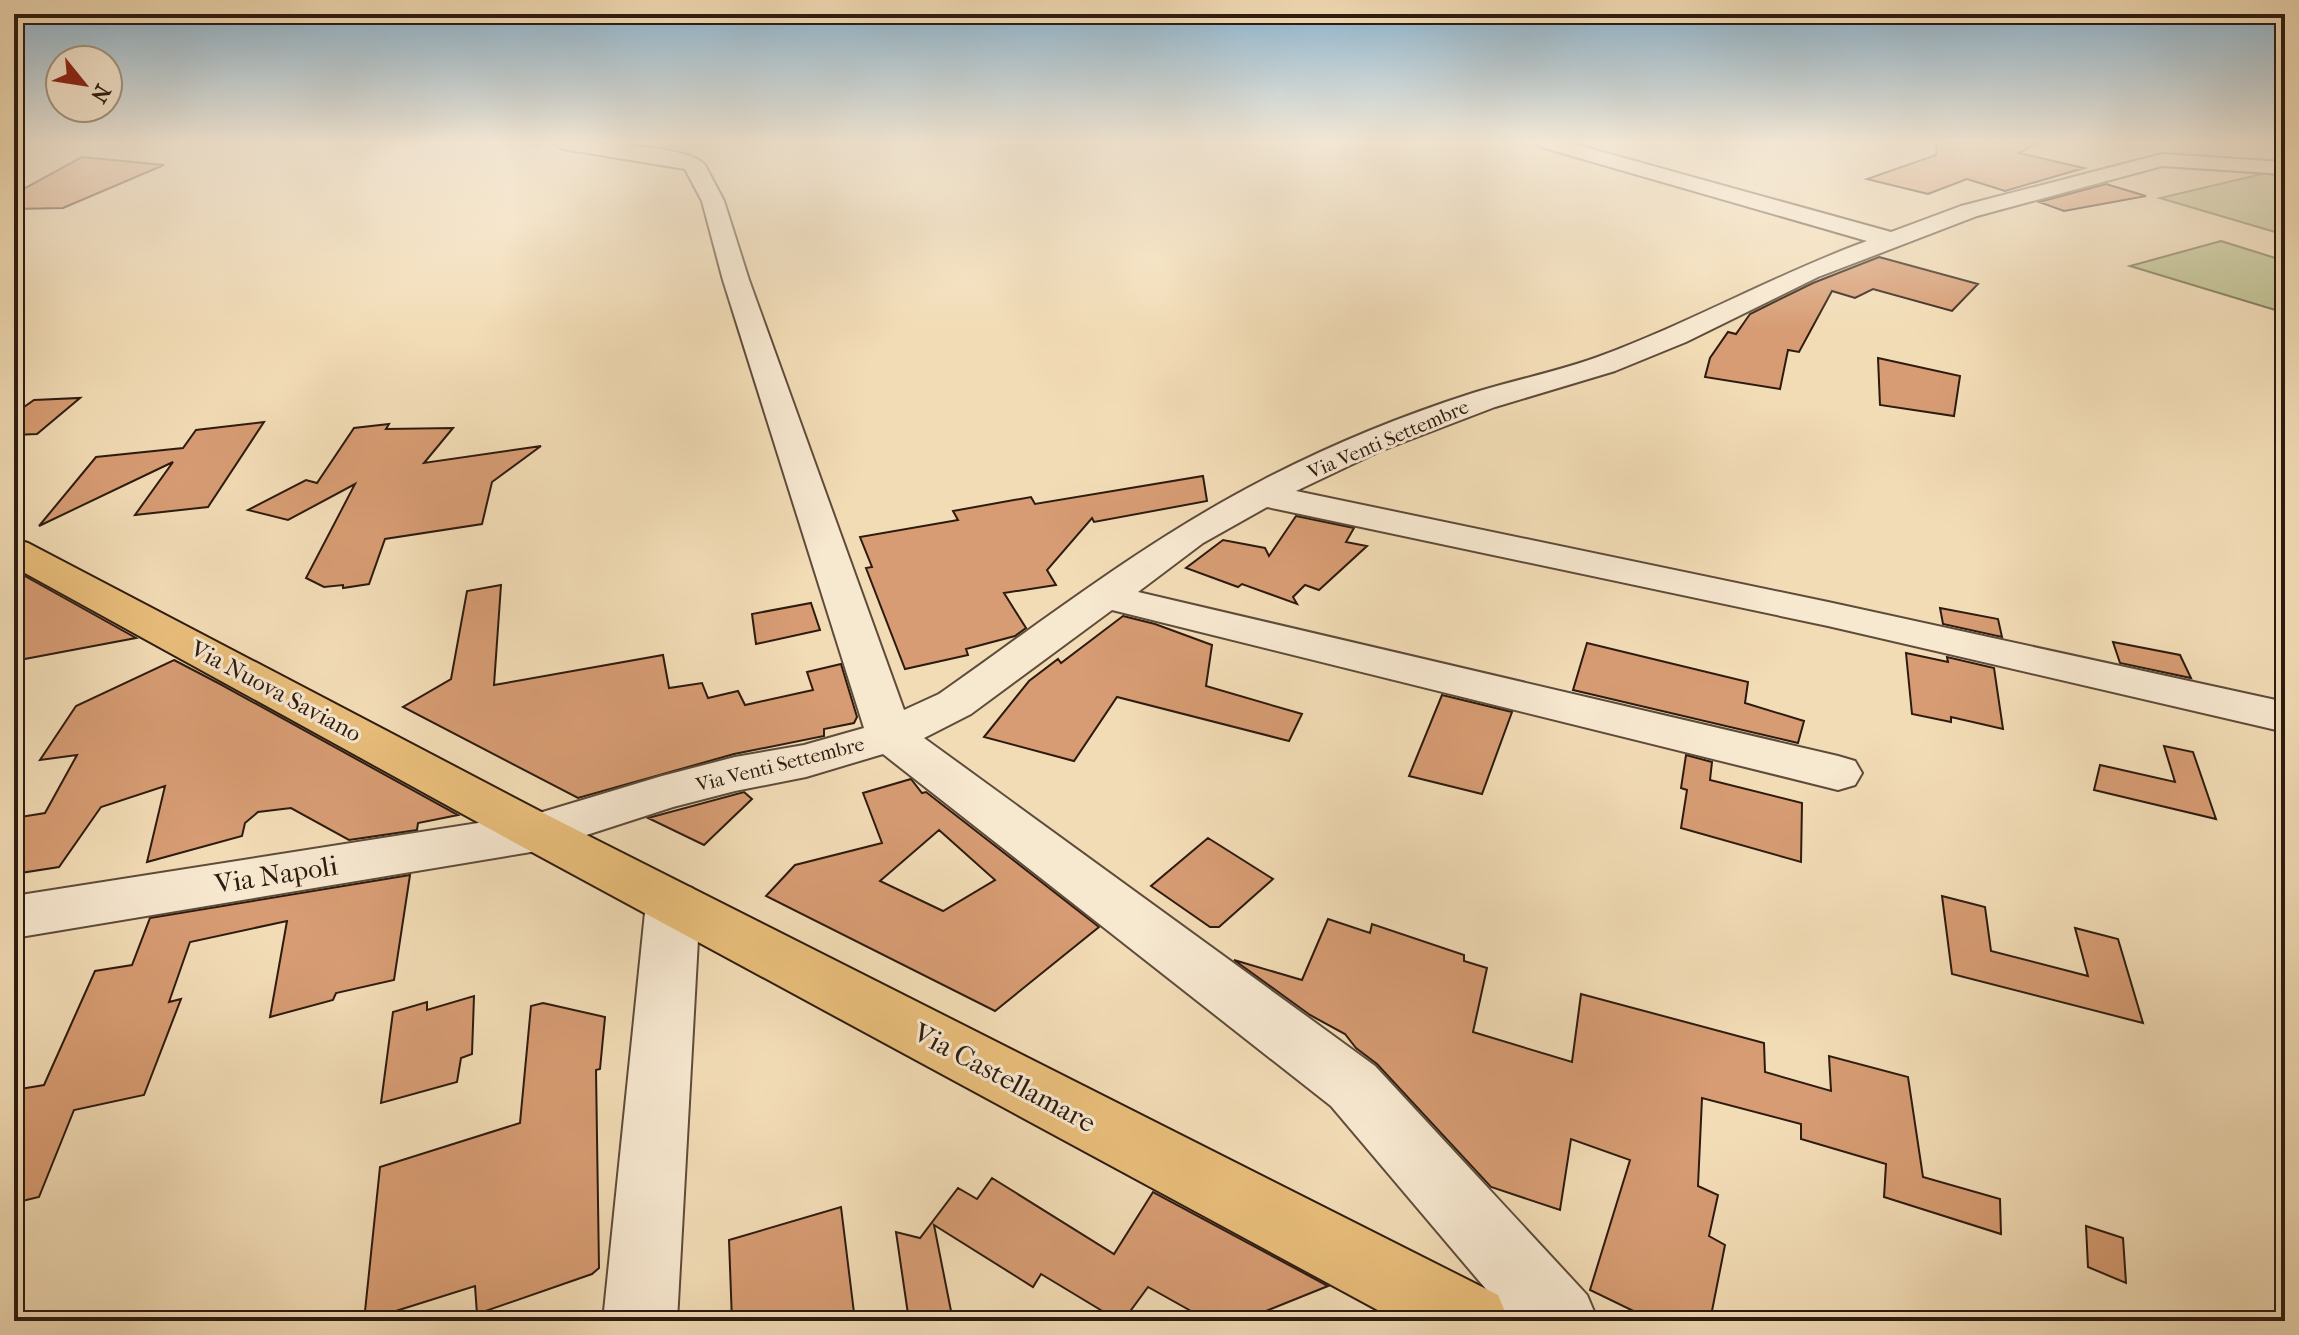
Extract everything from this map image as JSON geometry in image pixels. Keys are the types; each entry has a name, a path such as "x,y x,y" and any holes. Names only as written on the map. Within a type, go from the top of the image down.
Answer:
{"main road":[{"name":"Via Nuova Saviano","path":"14,551 537,832"},
{"name":"Via Castellamare","path":"537,832 1472,1321"}],"street":[{"path":"714,205 745,308 890,736 1353,1086 1561,1321"},
{"path":"1769,205 1889,239"},
{"name":"Via Venti Settembre","path":"537,832 676,789 806,761 890,736 955,704 1190,535 1261,495 1368,444 1469,405 1604,365 1676,336 1809,271 1889,239 1991,205"},
{"path":"1261,495 1828,614 2285,717"},
{"path":"1104,596 1838,773"},
{"name":"Via Napoli","path":"14,917 537,832"},
{"path":"640,1321 673,903"}],"green space":[{"path":"2185,205 2285,205 2285,235"},
{"path":"2221,241 2285,261 2285,313 2130,266"}],"building":[{"path":"14,205 69,205 63,208 14,209"},
{"path":"2048,205 2095,205 2064,211"},
{"path":"1879,257 1978,284 1952,311 1873,289 1855,298 1832,291 1799,352 1788,350 1780,389 1705,377 1710,358 1728,332 1736,334 1750,314 1813,283"},
{"path":"1878,358 1960,376 1954,416 1880,405"},
{"path":"80,398 37,434 14,435 14,414 34,400"},
{"path":"264,422 208,507 135,515 173,462 39,526 96,457 183,448 196,430"},
{"path":"389,424 386,429 453,428 424,463 541,446 492,482 482,524 385,539 369,584 324,587 306,578 355,484 288,520 248,510 306,480 317,483 354,428"},
{"path":"1203,476 1207,501 1094,522 1092,518 1047,570 1056,585 1004,593 1026,628 1015,636 966,649 968,655 905,669 866,568 872,567 860,537 958,520 953,511 1031,497 1035,504"},
{"path":"1296,516 1354,528 1346,542 1367,546 1319,590 1305,585 1293,597 1297,604 1186,568 1223,540 1265,548 1269,556"},
{"path":"14,570 136,638 14,661"},
{"path":"501,585 494,685 663,655 669,688 702,683 708,698 738,691 745,705 813,690 807,672 841,664 857,717 854,723 824,729 824,736 734,754 578,798 403,707 451,679 467,591"},
{"path":"811,603 820,630 756,644 752,614"},
{"path":"1940,608 1998,619 2002,637 1943,624"},
{"path":"1123,616 1212,645 1206,686 1302,714 1289,741 1117,697 1074,761 984,737 1029,681 1058,659 1061,663"},
{"path":"2113,642 2180,655 2191,678 2120,663"},
{"path":"1587,643 1748,682 1745,703 1804,721 1798,743 1573,690"},
{"path":"1906,653 1948,662 1947,657 1994,668 2003,729 1951,717 1951,722 1912,714"},
{"path":"174,660 458,815 418,823 417,830 349,840 291,808 258,812 245,823 242,836 147,862 165,786 101,807 59,867 14,874 14,818 45,813 77,755 40,760 76,706"},
{"path":"1442,695 1512,712 1482,794 1409,776"},
{"path":"2164,746 2193,752 2216,819 2094,790 2100,765 2175,782"},
{"path":"1686,755 1712,762 1710,780 1802,803 1801,862 1681,828 1687,790 1681,788"},
{"path":"911,779 922,793 926,792 1099,927 995,1011 766,896 795,865 882,843 863,793","holes":["939,830 995,880 943,911 880,881"]},
{"path":"744,792 752,799 704,845 648,818"},
{"path":"1208,838 1273,879 1219,927 1210,927 1151,886"},
{"path":"410,875 394,980 336,993 333,1000 270,1017 287,921 190,942 169,1002 181,999 144,1095 74,1110 39,1197 14,1203 14,1090 44,1085 95,971 132,965 150,918"},
{"path":"1942,896 1985,907 1991,951 2088,976 2075,928 2118,939 2143,1023 1952,974"},
{"path":"1328,919 1370,933 1372,924 1464,955 1464,961 1487,968 1473,1032 1572,1062 1581,994 1764,1043 1765,1072 1831,1091 1829,1056 1908,1077 1923,1177 2000,1199 2001,1234 1884,1197 1886,1164 1801,1139 1801,1124 1702,1098 1698,1186 1718,1195 1709,1236 1725,1245 1710,1321 1654,1321 1590,1290 1630,1160 1571,1139 1560,1210 1491,1187 1377,1064 1356,1048 1345,1034 1310,1015 1234,960 1302,980"},
{"path":"474,996 472,1054 461,1058 457,1082 381,1103 393,1012 427,1002 427,1010"},
{"path":"543,1003 605,1017 600,1069 596,1070 599,1268 592,1274 477,1314 475,1286 364,1321 380,1167 520,1123 531,1006"},
{"path":"992,1178 1114,1254 1153,1192 1328,1286 1241,1321 1209,1321 1148,1287 1123,1321 1119,1321 1041,1274 1033,1287 934,1225 953,1321 909,1321 896,1232 920,1238 958,1188 977,1199"},
{"path":"841,1207 855,1321 732,1321 729,1240"},
{"path":"2086,1226 2123,1238 2126,1283 2088,1267"}]}
